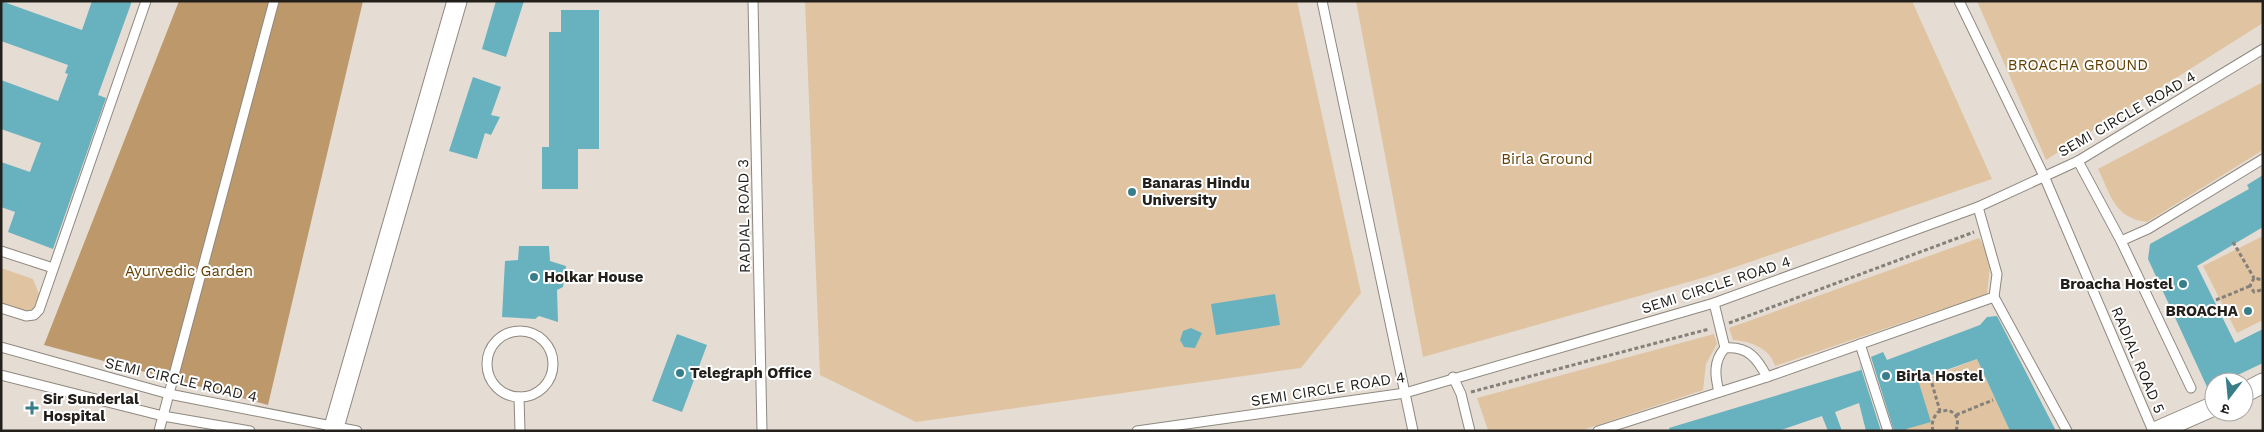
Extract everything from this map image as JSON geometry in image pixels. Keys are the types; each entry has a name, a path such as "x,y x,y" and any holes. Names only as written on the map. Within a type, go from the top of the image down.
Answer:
{"street":[{"path":"334,427 458,1"},
{"path":"2157,431 2204,410"}],"lane":[{"path":"1,308 26,316 34,315 38,310 146,1"},
{"path":"159,431 274,1"},
{"name":"RADIAL ROAD 3","path":"753,1 762,431"},
{"path":"1322,1 1413,431"},
{"name":"RADIAL ROAD 5","path":"1958,1 2044,176 2153,431"},
{"name":"SEMI CIRCLE ROAD 4","path":"1137,431 1405,393 1453,377 1714,302 1978,207 2078,161 2263,49"},
{"path":"2121,241 2148,229 2263,159"},
{"path":"2078,161 2121,241 2191,388"},
{"path":"1978,207 1997,274 1994,297 2067,431"},
{"path":"1,251 53,268"},
{"path":"1598,431 1767,377 1994,297"},
{"path":"1714,302 1725,348"},
{"path":"518,331 529,332 542,340 551,353 553,364 549,379 539,391 519,397 508,395 498,389 491,381 487,370 487,359 494,344 507,334 518,331"},
{"path":"1860,344 1888,431"},
{"name":"SEMI CIRCLE ROAD 4","path":"1,347 169,394 357,431"},
{"path":"1719,392 1715,370 1720,353 1725,348 1737,347 1748,351 1759,362 1767,377"},
{"path":"1,375 163,416 250,431"},
{"path":"1453,377 1461,394 1470,431"},
{"path":"519,397 520,431"},
{"path":"298,431 300,420"}],"path":[{"path":"2233,242 2254,278 2263,280"},
{"path":"2216,300 2250,286 2254,278"},
{"path":"2250,286 2254,292 2262,290"},
{"path":"1930,377 1940,411"},
{"path":"1956,415 1993,400"},
{"path":"1933,431 1932,425 1935,416 1940,411 1948,410 1956,415 1958,421 1956,431"}],"green space":[{"name":"Ayurvedic Garden","path":"179,1 363,1 268,405 44,345"},
{"path":"805,1 1297,1 1361,293 1301,368 916,422 820,375"},
{"name":"Birla Ground","path":"1356,1 1912,1 1992,179 1706,277 1423,357"},
{"name":"BROACHA GROUND","path":"1977,1 2263,1 2263,23 2046,160"},
{"path":"2263,82 2263,150 2147,222 2127,216 2120,210 2115,204 2098,169"},
{"path":"2263,236 2263,320 2237,333 2203,266"},
{"path":"1979,238 1991,258 1987,294 1775,366 1769,354 1764,350 1746,342 1733,340 1729,328"},
{"path":"1,268 33,279 40,297 33,320 1,309"},
{"path":"1714,334 1717,344 1706,364 1703,390 1580,431 1488,430 1477,398"},
{"path":"1977,359 2010,431 1907,431 1895,391"}],"building":[{"path":"1,1 82,30 92,1 132,1 98,95 106,98 53,249 8,232 15,212 1,207 1,162 30,172 41,143 1,129 1,80 58,101 68,74 65,73 68,65 1,41"},
{"path":"496,1 524,1 506,57 482,49"},
{"path":"561,10 599,10 599,149 578,149 578,189 542,189 542,147 549,147 549,32 561,32"},
{"path":"473,77 501,87 491,115 500,117 491,135 485,133 477,159 449,151"},
{"name":"Broacha Hostel","path":"2263,175 2263,227 2197,266 2235,343 2263,329 2263,363 2244,372 2204,372 2204,380 2148,259 2150,244 2249,189 2247,185"},
{"name":"Holkar House","path":"519,246 549,246 550,261 566,266 563,287 557,290 558,322 539,316 535,319 502,317 505,261 518,260"},
{"path":"1275,294 1280,325 1216,335 1211,304"},
{"path":"1997,316 2056,431 2010,431 1977,359 1918,380 1931,422 1906,429 1907,431 1894,431 1871,357 1883,352 1887,360 1980,325 1987,317"},
{"path":"1191,328 1202,333 1195,348 1184,347 1180,340 1183,331"},
{"name":"Telegraph Office","path":"677,334 707,345 682,412 652,401"},
{"path":"1859,362 1881,431 1866,431 1859,403 1835,412 1842,431 1828,431 1822,416 1778,431 1670,431 1669,428 1861,370"}],"place":[{"name":"Banaras Hindu University","path":"1132,192"},
{"name":"Holkar House","path":"534,277"},
{"name":"Broacha Hostel","path":"2183,284"},
{"name":"BROACHA","path":"2248,311"},
{"name":"Telegraph Office","path":"680,373"},
{"name":"Birla Hostel","path":"1886,376"},
{"name":"Sir Sunderlal Hospital","path":"32,408"}]}
